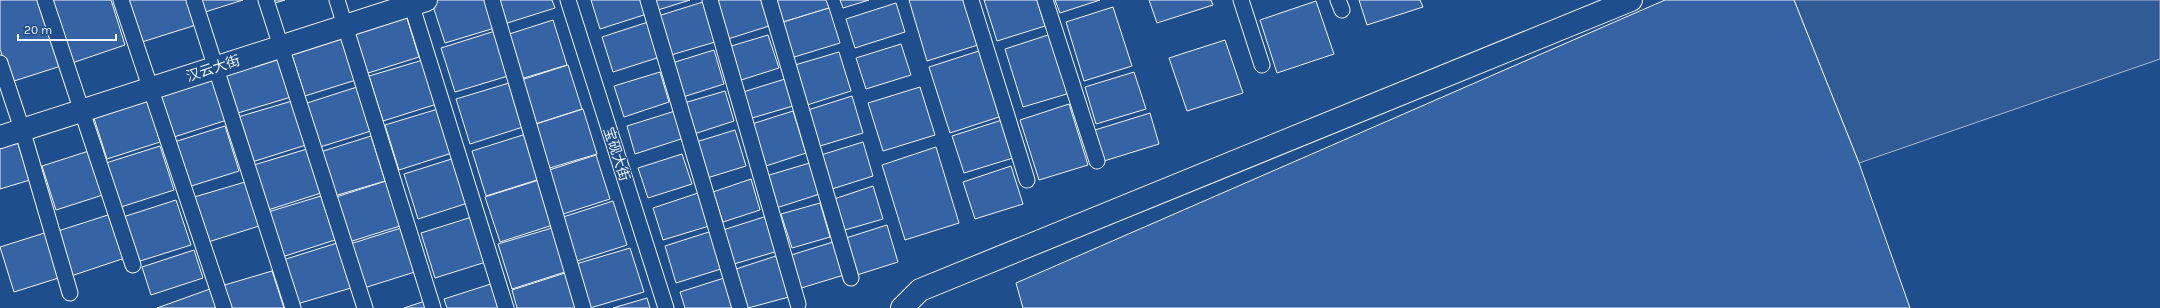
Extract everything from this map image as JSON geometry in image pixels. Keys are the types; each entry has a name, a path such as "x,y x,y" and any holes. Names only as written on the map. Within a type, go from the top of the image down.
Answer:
{"street":[{"path":"902,308 920,290 1631,0"},
{"name":"汉云大街","path":"0,137 416,2"}],"lane":[{"path":"45,0 133,265"},
{"path":"121,0 224,308"},
{"path":"194,0 293,308"},
{"path":"266,0 365,308"},
{"path":"337,0 433,308"},
{"path":"492,0 584,308"},
{"name":"宝砚大街","path":"568,0 666,308"},
{"path":"648,0 740,308"},
{"path":"710,0 798,304"},
{"path":"769,0 851,278"},
{"path":"971,0 1027,180"},
{"path":"1045,0 1097,161"},
{"path":"1241,0 1262,65"},
{"path":"416,2 506,308"},
{"path":"0,63 22,129 70,293"}],"shaded area":[{"path":"1794,0 2160,0 2160,59 1859,163"}],"building":[{"path":"0,0 43,0 64,65 11,82 0,49"},
{"path":"52,0 111,0 125,45 72,63"},
{"path":"129,0 188,0 196,25 142,42"},
{"path":"197,0 243,0 202,13"},
{"path":"274,0 285,0 275,3"},
{"path":"431,0 490,0 498,27 445,43"},
{"path":"494,0 552,0 555,8 501,25"},
{"path":"591,0 645,0 650,13 600,29"},
{"path":"655,0 690,0 658,10"},
{"path":"718,0 761,0 769,26 728,39"},
{"path":"772,0 826,0 829,8 780,23"},
{"path":"840,0 869,0 843,8"},
{"path":"909,0 971,0 984,43 927,61"},
{"path":"984,0 1037,0 1045,26 997,41"},
{"path":"1055,0 1100,0 1060,13"},
{"path":"1149,0 1211,0 1213,5 1157,23"},
{"path":"1359,0 1420,0 1423,7 1367,25"},
{"path":"1665,0 1794,0 1859,163 1910,308 1023,308 1016,283"},
{"path":"1316,1 1334,54 1277,73 1260,20"},
{"path":"703,2 715,42 671,55 658,16"},
{"path":"896,3 905,32 855,48 846,19"},
{"path":"1113,7 1132,66 1084,81 1066,22"},
{"path":"829,8 840,43 791,58 780,23"},
{"path":"405,12 419,57 365,74 352,29"},
{"path":"553,20 567,65 514,81 500,37"},
{"path":"648,22 660,57 613,72 602,37"},
{"path":"495,31 508,76 455,92 441,48"},
{"path":"1051,34 1070,93 1023,107 1005,49"},
{"path":"345,35 359,79 305,96 291,52"},
{"path":"768,35 779,68 738,81 728,47"},
{"path":"1225,40 1243,93 1187,111 1169,58"},
{"path":"901,44 911,75 866,89 856,58"},
{"path":"985,49 1005,115 950,133 929,67"},
{"path":"714,50 724,84 683,97 672,63"},
{"path":"277,52 291,97 238,113 224,69"},
{"path":"839,52 851,91 807,105 795,65"},
{"path":"423,60 437,104 383,121 369,76"},
{"path":"568,65 582,109 529,126 515,82"},
{"path":"660,72 669,102 624,117 614,86"},
{"path":"1134,72 1146,109 1096,124 1085,87"},
{"path":"213,75 227,120 174,137 160,92"},
{"path":"785,79 793,106 752,118 743,92"},
{"path":"509,83 523,127 470,144 456,99"},
{"path":"357,87 371,131 317,148 304,104"},
{"path":"920,87 935,135 883,151 868,103"},
{"path":"725,91 734,121 694,134 684,103"},
{"path":"852,96 863,133 820,146 808,110"},
{"path":"147,98 160,142 107,159 93,115"},
{"path":"292,101 306,145 252,162 238,117"},
{"path":"1069,104 1088,165 1039,180 1020,120"},
{"path":"438,109 452,153 399,170 385,125"},
{"path":"583,109 597,154 543,170 530,126"},
{"path":"675,111 684,138 635,154 627,126"},
{"path":"793,111 806,153 766,166 752,124"},
{"path":"1150,113 1159,144 1104,161 1095,130"},
{"path":"1002,120 1013,158 964,173 952,136"},
{"path":"225,126 239,171 185,188 171,143"},
{"path":"735,130 746,166 707,178 696,142"},
{"path":"526,134 540,179 486,196 472,151"},
{"path":"15,135 30,180 0,189 0,140"},
{"path":"371,136 385,181 331,197 317,153"},
{"path":"863,142 873,176 832,189 821,155"},
{"path":"160,146 174,190 121,207 106,163"},
{"path":"936,147 959,223 905,240 882,165"},
{"path":"95,149 109,193 56,210 42,166"},
{"path":"307,149 321,193 268,210 254,165"},
{"path":"682,154 692,184 648,198 638,168"},
{"path":"596,155 610,199 557,216 543,172"},
{"path":"458,157 471,202 418,219 404,174"},
{"path":"813,162 823,193 776,208 766,176"},
{"path":"1011,166 1023,204 975,219 963,182"},
{"path":"751,179 760,210 723,222 713,192"},
{"path":"539,180 553,225 500,242 485,197"},
{"path":"386,181 400,226 346,243 333,198"},
{"path":"245,182 259,226 205,243 191,198"},
{"path":"873,186 883,219 845,230 834,199"},
{"path":"698,193 709,226 663,240 653,208"},
{"path":"321,196 335,240 282,257 268,212"},
{"path":"176,200 191,245 137,262 123,217"},
{"path":"613,201 627,245 574,262 560,218"},
{"path":"820,203 830,237 792,248 781,214"},
{"path":"111,214 125,258 71,276 58,231"},
{"path":"475,216 489,261 435,278 421,233"},
{"path":"767,216 778,251 734,264 723,230"},
{"path":"887,225 898,262 857,275 846,238"},
{"path":"404,227 418,271 364,288 350,244"},
{"path":"552,228 565,272 512,289 498,244"},
{"path":"54,230 68,275 14,292 0,247"},
{"path":"712,231 724,268 676,283 665,246"},
{"path":"833,242 844,275 798,289 788,256"},
{"path":"337,243 351,288 297,304 283,260"},
{"path":"630,248 644,292 590,308 576,264"},
{"path":"194,250 203,278 151,295 142,267"},
{"path":"776,256 789,297 748,308 736,269"},
{"path":"272,271 284,308 225,308 218,287"},
{"path":"565,273 576,308 517,308 512,290"},
{"path":"724,278 734,308 685,308 680,292"},
{"path":"497,282 505,308 447,308 444,299"},
{"path":"210,289 217,308 157,308"},
{"path":"647,298 650,308 613,308"},
{"path":"431,299 433,308 404,308"}]}
